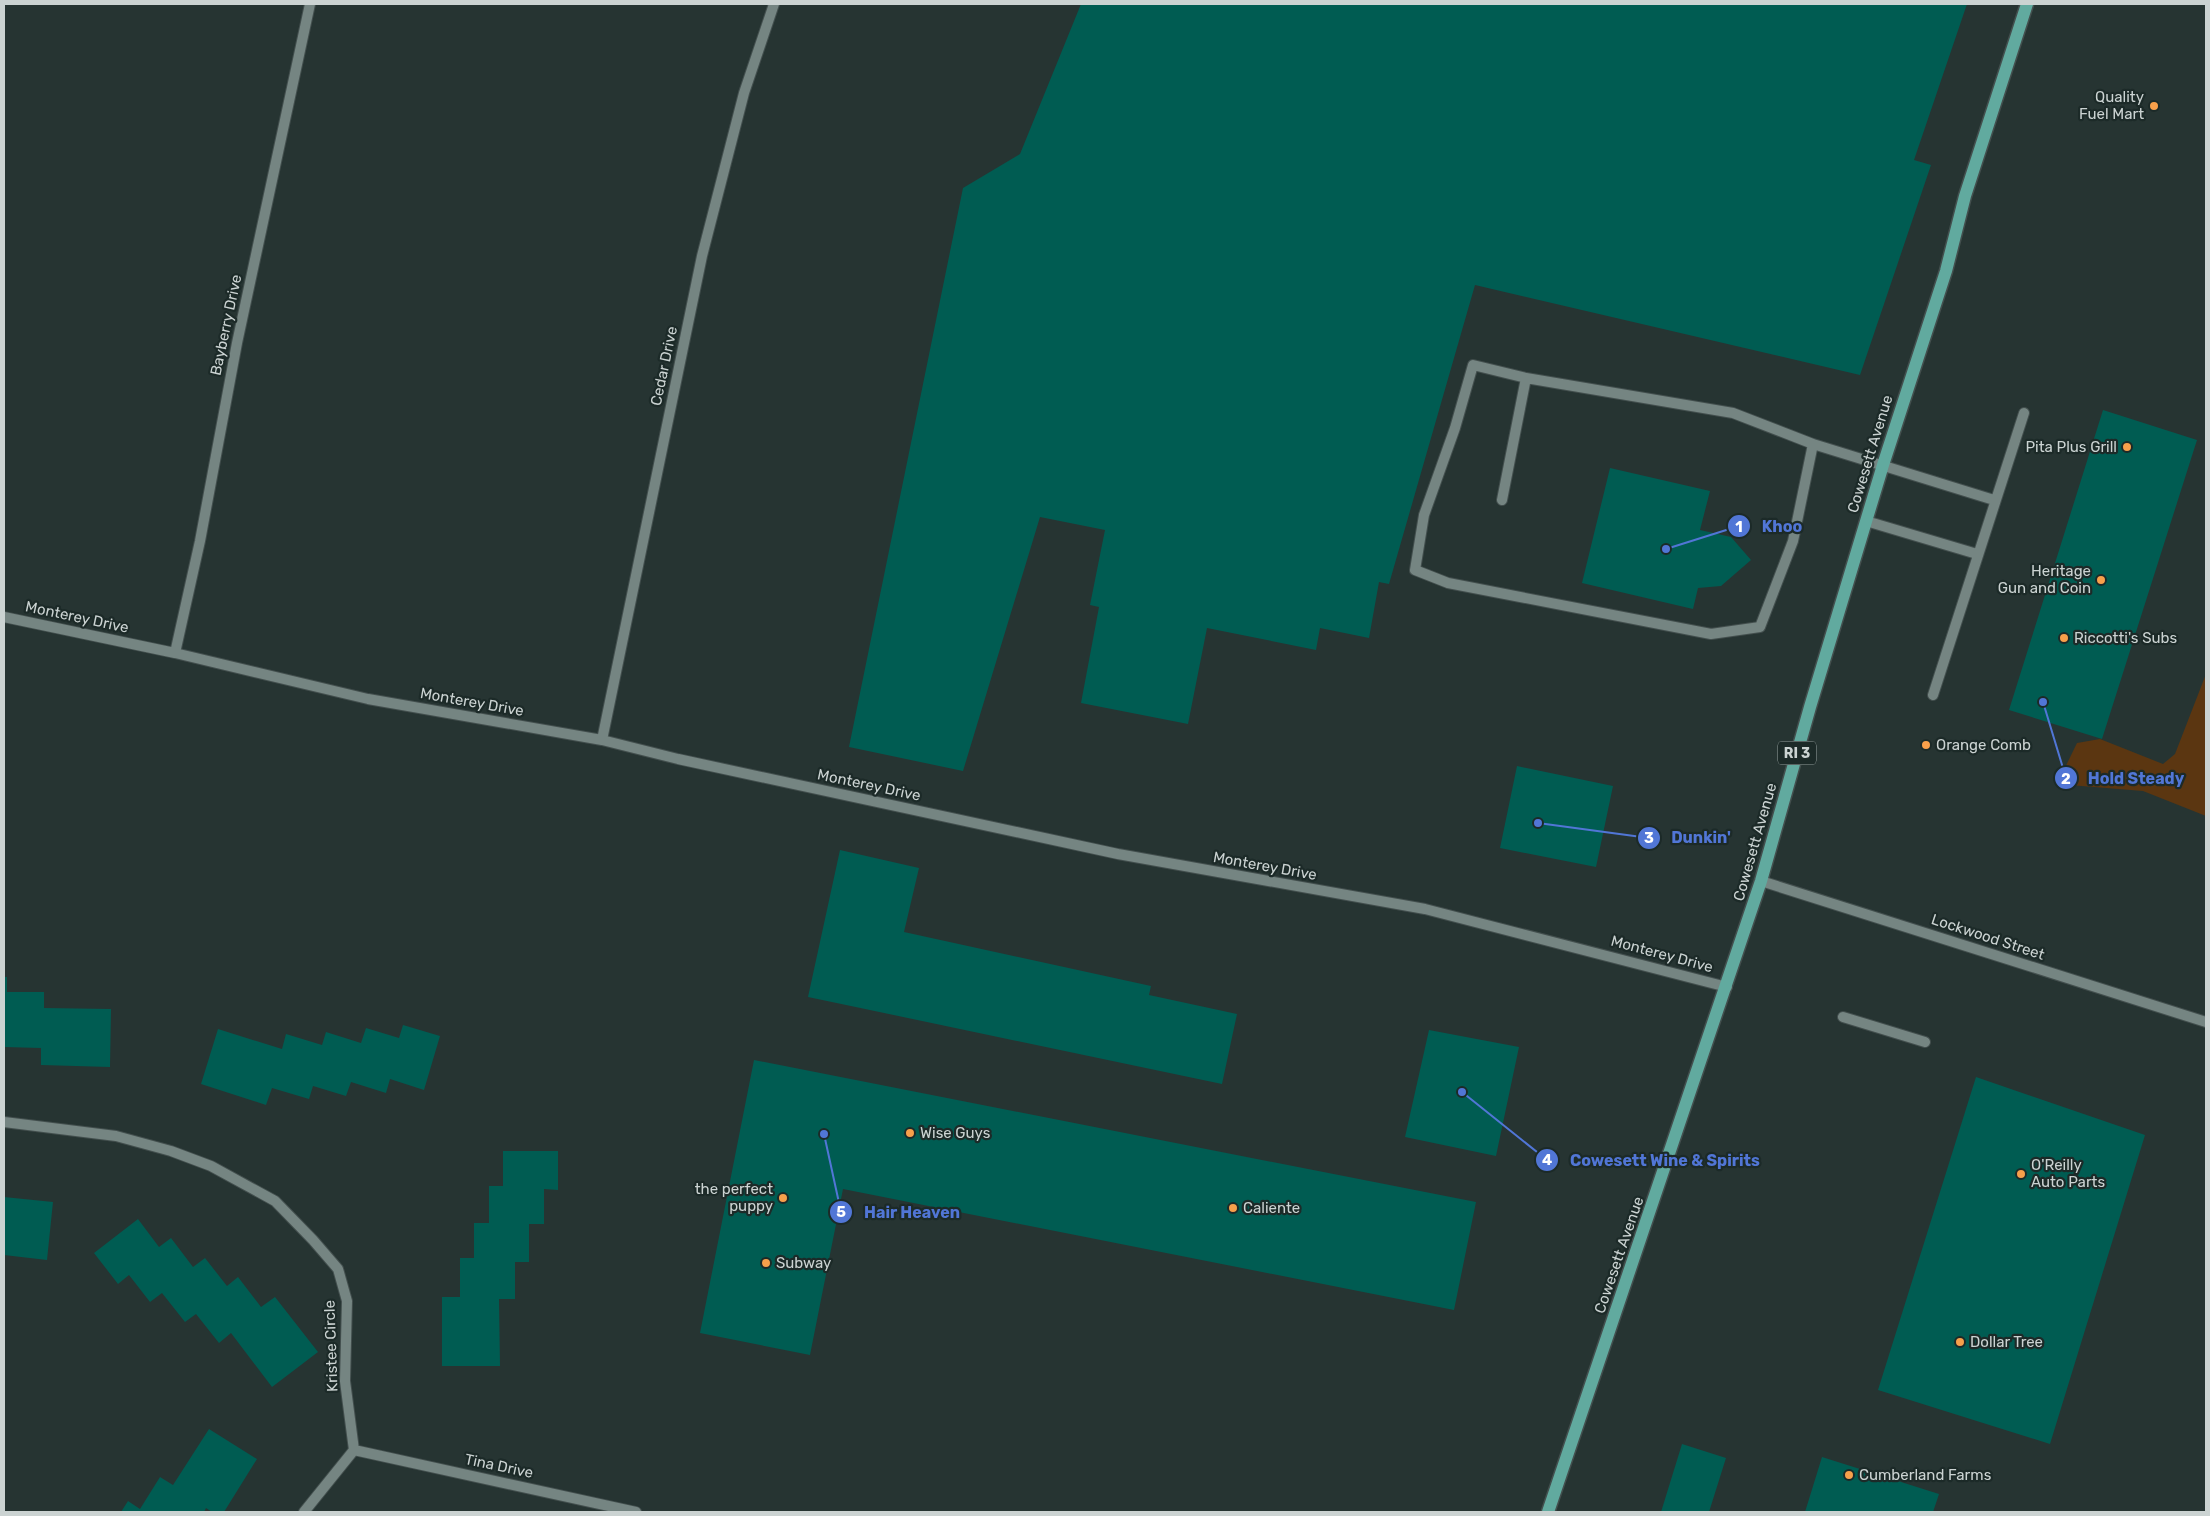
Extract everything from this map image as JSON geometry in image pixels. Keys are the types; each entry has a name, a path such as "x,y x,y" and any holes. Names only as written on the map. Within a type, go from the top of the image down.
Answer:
{"main road":[{"name":"Cowesett Avenue","path":"1548,1512 1762,881 1810,707 1866,521 1946,271 1965,196 2027,4"}],"street":[{"name":"Bayberry Drive","path":"175,653 200,540 237,343 310,4"},
{"name":"Cedar Drive","path":"602,740 702,256 744,93 774,4"},
{"path":"1813,444 1794,542 1760,627 1711,634 1448,583 1414,570 1424,514 1455,428 1473,365 1526,378 1733,414 1813,444 1994,500"},
{"path":"1502,500 1526,378"},
{"path":"1933,695 1994,500 2024,413"},
{"path":"1866,521 1977,554"},
{"name":"Monterey Drive","path":"4,617 175,653 368,699 602,740 678,759 1118,854 1425,909 1727,987"},
{"name":"Lockwood Street","path":"1762,881 2206,1022"},
{"path":"1843,1017 1925,1042"},
{"name":"Kristee Circle","path":"4,1122 116,1136 171,1151 211,1166 275,1202 313,1240 338,1269 347,1300 345,1381 354,1450"},
{"path":"304,1512 354,1450"},
{"name":"Tina Drive","path":"354,1450 636,1512"}],"shaded area":[{"path":"2206,674 2206,816 2143,791 2057,784 2077,743 2100,739 2163,764 2175,754"}],"building":[{"path":"1081,4 1967,4 1914,160 1931,165 1860,375 1475,285 1389,584 1379,582 1369,638 1320,628 1316,650 1207,628 1188,724 1081,703 1099,607 1090,605 1105,530 1040,517 963,771 849,747 963,188 1020,154"},
{"path":"2103,410 2197,440 2102,739 2009,710"},
{"path":"1610,468 1710,491 1700,530 1731,537 1751,560 1721,586 1698,588 1693,609 1582,583"},
{"path":"1517,766 1613,786 1596,867 1500,848"},
{"path":"840,850 919,868 904,932 1151,986 1149,995 1237,1014 1222,1084 808,997"},
{"path":"4,977 7,977 7,992 44,992 44,1008 111,1009 110,1067 41,1065 41,1048 4,1047"},
{"path":"403,1025 440,1036 424,1090 390,1079 386,1093 351,1082 346,1096 313,1086 309,1099 272,1088 266,1105 201,1084 218,1029 282,1049 286,1034 322,1045 326,1032 361,1043 366,1028 399,1038"},
{"path":"1429,1030 1519,1047 1496,1156 1405,1137"},
{"path":"754,1060 1476,1202 1454,1310 843,1189 810,1355 700,1333"},
{"path":"1976,1077 2145,1135 2050,1444 1878,1390"},
{"path":"503,1151 558,1151 558,1190 544,1189 544,1224 529,1224 529,1262 515,1262 515,1299 499,1299 500,1366 442,1366 442,1297 460,1297 460,1258 474,1258 474,1223 489,1223 489,1186 503,1186"},
{"path":"4,1197 53,1202 47,1260 4,1255"},
{"path":"138,1219 159,1247 171,1238 193,1267 205,1258 227,1286 238,1277 261,1307 275,1297 318,1352 272,1387 231,1333 219,1343 196,1314 185,1322 162,1293 150,1302 129,1275 118,1284 94,1253"},
{"path":"209,1429 257,1459 224,1512 212,1512 206,1508 204,1512 121,1512 128,1501 140,1509 160,1477 173,1485"},
{"path":"1682,1444 1726,1458 1709,1512 1661,1512"},
{"name":"Cumberland Farms","path":"1822,1457 1939,1494 1933,1512 1805,1512"}],"place":[{"name":"Quality Fuel Mart","path":"2154,106"},
{"name":"Pita Plus Grill","path":"2127,447"},
{"name":"Khoo","path":"1666,549"},
{"name":"Heritage Gun and Coin","path":"2101,580"},
{"name":"Riccotti's Subs","path":"2064,638"},
{"name":"Hold Steady","path":"2043,702"},
{"name":"Orange Comb","path":"1926,745"},
{"name":"Dunkin'","path":"1538,823"},
{"name":"Cowesett Wine & Spirits","path":"1462,1092"},
{"name":"Wise Guys","path":"910,1133"},
{"name":"Hair Heaven","path":"824,1134"},
{"name":"O'Reilly Auto Parts","path":"2021,1174"},
{"name":"the perfect puppy","path":"783,1198"},
{"name":"Caliente","path":"1233,1208"},
{"name":"Subway","path":"766,1263"},
{"name":"Dollar Tree","path":"1960,1342"},
{"name":"Cumberland Farms","path":"1849,1475"}]}
